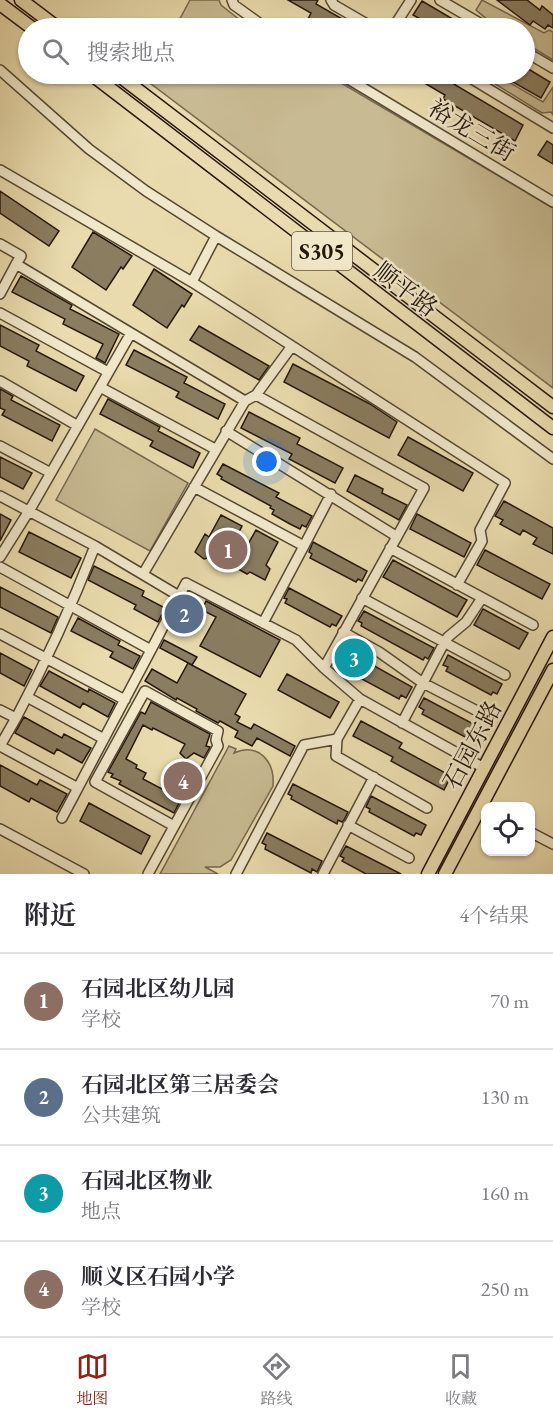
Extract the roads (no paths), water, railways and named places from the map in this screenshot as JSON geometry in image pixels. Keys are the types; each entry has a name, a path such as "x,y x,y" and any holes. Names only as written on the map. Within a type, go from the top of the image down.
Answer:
{"main road":[{"path":"21,0 45,18"},
{"path":"0,4 19,18"},
{"name":"顺平路","path":"104,84 553,428"},
{"name":"顺平路","path":"130,84 553,408"},
{"name":"石园东路","path":"428,874 553,637"},
{"name":"石园东路","path":"485,802 553,670"},
{"name":"石园东路","path":"445,874 481,810"}],"street":[{"path":"232,0 234,6 251,18"},
{"path":"331,0 357,18"},
{"path":"398,18 411,0"},
{"path":"440,0 471,18"},
{"path":"535,57 553,68"},
{"path":"0,70 89,149 146,191 415,357 553,459"},
{"name":"裕龙三街","path":"357,84 553,202"},
{"path":"480,84 553,128"},
{"path":"0,170 192,282 505,483 480,530 482,541 457,585"},
{"path":"192,282 216,236"},
{"path":"0,244 21,256 0,294"},
{"path":"16,264 245,401"},
{"path":"0,313 108,372"},
{"path":"0,557 29,511 131,333"},
{"path":"143,574 245,401 256,396 292,346"},
{"path":"0,381 78,426"},
{"path":"100,387 215,450"},
{"path":"256,396 424,488 324,668"},
{"path":"226,431 396,536"},
{"path":"0,446 51,473"},
{"path":"194,487 304,546"},
{"path":"263,623 330,494"},
{"path":"0,496 95,546 179,596"},
{"path":"78,788 0,746 46,660 95,546"},
{"path":"390,548 533,625"},
{"path":"0,567 151,650"},
{"path":"62,818 186,583 296,640 360,699 484,768"},
{"path":"362,598 505,675"},
{"path":"402,723 444,643 466,622 482,598"},
{"path":"343,632 379,652 423,683 483,714"},
{"path":"0,634 125,700"},
{"path":"148,874 218,746 216,740 218,731 146,691 95,782 174,826"},
{"path":"27,697 104,739"},
{"path":"360,699 337,739 336,756 427,808"},
{"path":"0,710 16,718"},
{"path":"250,874 238,871 304,746 337,739"},
{"path":"323,874 374,777"},
{"path":"468,797 481,805"},
{"path":"348,825 409,858"},
{"path":"0,829 84,874"},
{"path":"535,833 553,844"}],"place":[{"name":"石园北区幼儿园","path":"228,550"},
{"name":"石园北区第三居委会","path":"184,614"},
{"name":"石园北区物业","path":"354,658"},
{"name":"顺义区石园小学","path":"183,781"}]}
